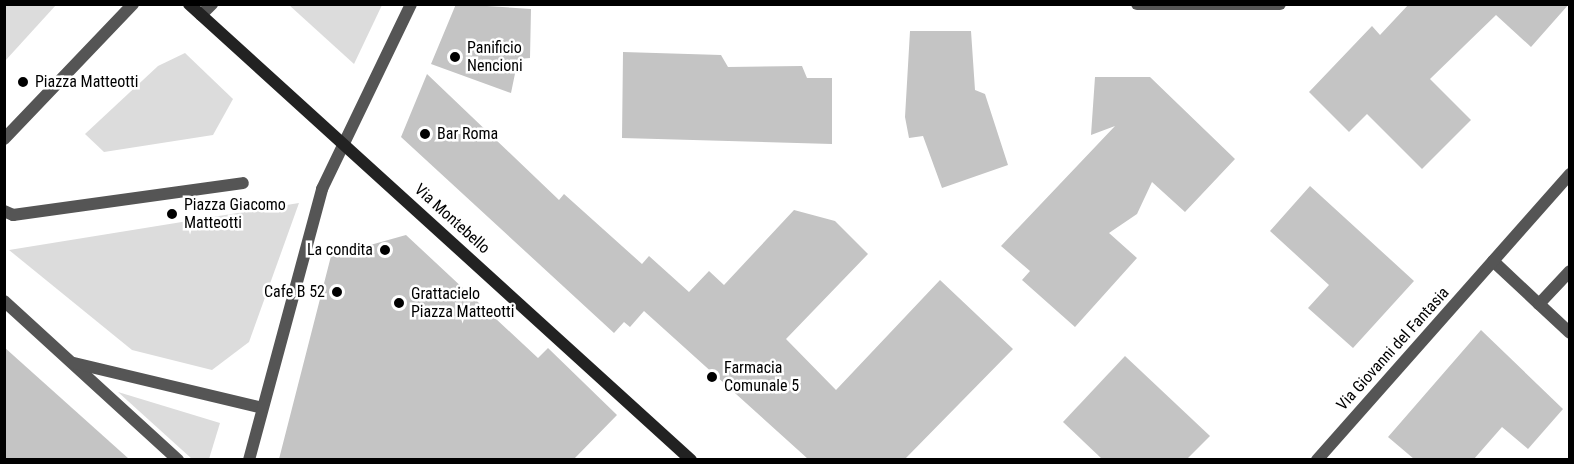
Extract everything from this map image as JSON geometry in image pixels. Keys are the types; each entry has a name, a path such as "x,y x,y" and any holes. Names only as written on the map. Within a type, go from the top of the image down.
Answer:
{"street":[{"path":"4,139 133,4"},
{"name":"Via Montebello","path":"189,4 691,459"},
{"path":"201,15 212,4"},
{"path":"249,459 259,407 322,189 411,4"},
{"path":"1137,4 1222,6 1280,4"},
{"name":"Via Giovanni del Fantasia","path":"1317,459 1569,174"},
{"path":"4,211 13,215 243,183"},
{"path":"1493,261 1569,333"},
{"path":"1539,304 1569,271"},
{"path":"4,301 178,459"},
{"path":"73,363 259,407"}],"shaded area":[{"path":"4,5 56,5 5,61"},
{"path":"289,5 382,5 354,64"},
{"path":"185,53 233,99 213,135 104,152 85,134 158,66"},
{"path":"299,203 249,342 212,370 132,350 9,250"},
{"path":"118,392 220,423 209,459 192,459"}],"building":[{"path":"456,4 531,9 530,58 518,59 511,93 431,64"},
{"path":"1409,4 1569,4 1531,47 1496,15 1430,79 1471,120 1422,169 1367,114 1349,132 1309,92 1372,26 1380,35"},
{"path":"910,31 971,31 975,90 985,94 1008,165 942,188 923,136 909,138 905,117"},
{"path":"623,52 721,55 728,67 802,66 807,78 832,78 832,144 622,138"},
{"path":"427,74 559,200 564,194 642,264 649,256 689,292 709,271 724,285 794,210 835,221 868,254 786,339 836,390 940,280 1013,349 905,459 808,459 644,311 630,327 624,322 614,333 401,137"},
{"path":"1095,77 1150,77 1235,159 1185,212 1152,182 1137,214 1109,233 1137,258 1075,327 1022,280 1030,271 1001,246 1115,126 1091,135"},
{"path":"1310,186 1414,281 1353,348 1308,308 1329,285 1270,231"},
{"name":"Grattacielo Piazza Matteotti","path":"406,235 538,358 548,348 617,415 574,459 279,459 331,256"},
{"path":"1481,330 1563,409 1528,449 1502,427 1474,459 1414,459 1388,437"},
{"path":"4,347 129,459 4,459"},
{"path":"1125,356 1210,436 1187,459 1102,459 1063,422"}],"place":[{"name":"Panificio Nencioni","path":"455,57"},
{"name":"Piazza Matteotti","path":"23,82"},
{"name":"Bar Roma","path":"425,134"},
{"name":"Piazza Giacomo Matteotti","path":"172,214"},
{"name":"La condita","path":"385,250"},
{"name":"Cafe B 52","path":"337,292"},
{"name":"Grattacielo Piazza Matteotti","path":"399,303"},
{"name":"Farmacia Comunale 5","path":"712,377"}]}
